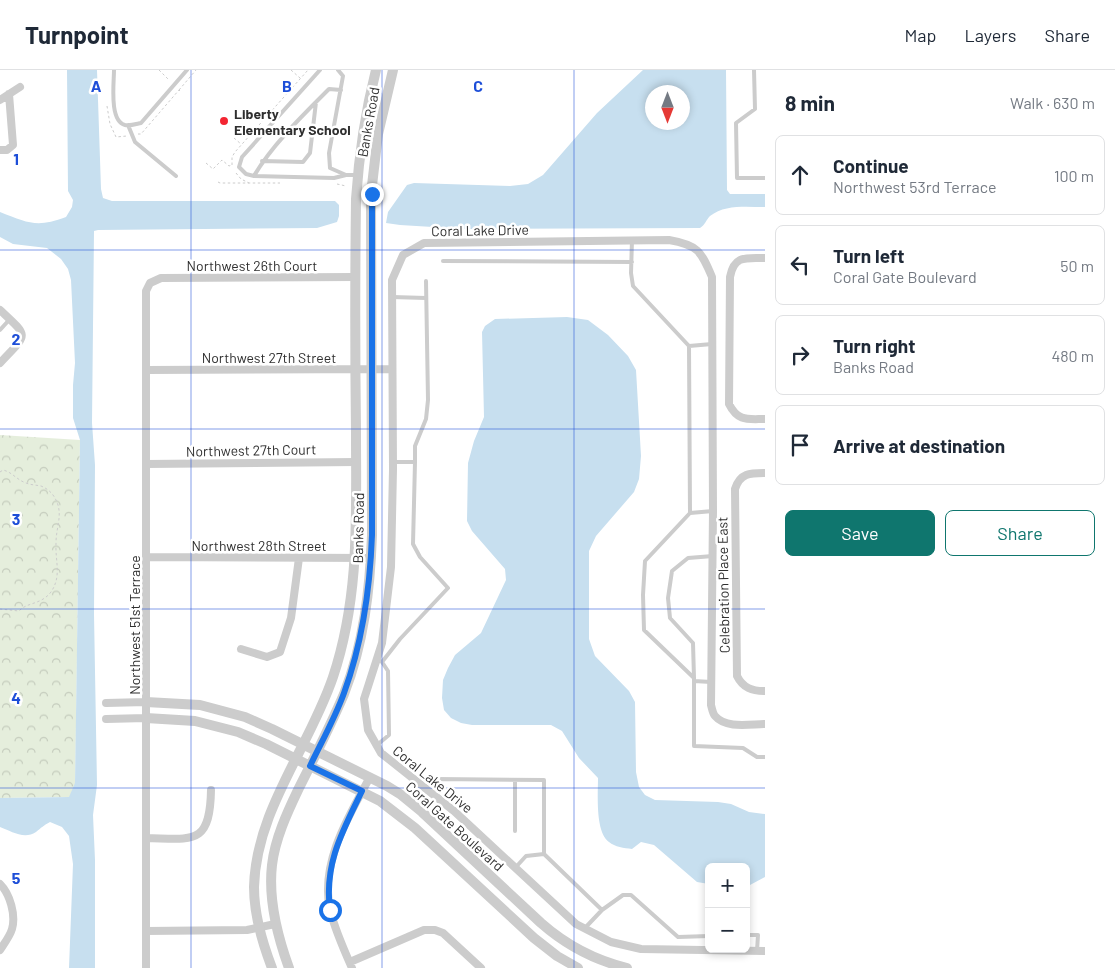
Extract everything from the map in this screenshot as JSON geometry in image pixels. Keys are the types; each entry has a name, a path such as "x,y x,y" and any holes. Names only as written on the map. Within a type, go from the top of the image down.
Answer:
{"street":[{"name":"Banks Road","path":"272,968 259,927 254,888 257,857 264,828 324,700 341,650 352,597 355,558 355,278 358,175 363,126 376,70"},
{"name":"Banks Road","path":"290,968 275,924 271,894 272,864 279,834 290,806 318,751 344,692 361,639 368,600 372,558 372,194 378,134 392,70"},
{"path":"0,100 20,87"},
{"path":"0,150 7,150 13,145 9,94"},
{"name":"Coral Lake Drive","path":"761,951 641,950 611,942 584,929 576,924 454,812 381,753 368,730 364,699 379,661 391,567 393,462 392,280 403,255 424,243 670,240 696,248 705,260 712,277 713,556 711,705 714,716 723,722 765,724"},
{"path":"765,258 744,258 732,268 730,278 729,404 733,412 739,417 747,420 765,419"},
{"name":"Northwest 26th Court","path":"150,283 161,278 355,278"},
{"name":"Northwest 51st Terrace","path":"146,968 146,291 150,283"},
{"path":"0,310 22,330 23,335 21,341 0,363"},
{"name":"Northwest 27th Street","path":"146,370 392,369"},
{"name":"Northwest 27th Court","path":"146,464 356,462"},
{"name":"Celebration Place East","path":"765,473 745,475 737,481 735,489 737,676 745,687 751,690 765,691"},
{"name":"Northwest 28th Street","path":"147,557 372,558"},
{"path":"241,649 267,658 280,652 291,618 299,558"},
{"name":"Coral Gate Boulevard","path":"106,703 146,702 200,705 230,712 258,722 370,777 411,802 558,937 590,956 626,968"},
{"name":"Coral Gate Boulevard","path":"106,719 146,718 195,721 224,727 252,737 362,791 404,818 534,938 557,956 578,968"},
{"path":"370,777 340,837 332,858 328,893 335,928 351,965 424,930 435,930 443,933 481,968"},
{"path":"147,838 187,839 197,836 205,827 210,804 210,790"},
{"path":"0,884 8,894 12,920 12,929 0,950"},
{"path":"146,931 247,930 275,924"}],"lane":[{"path":"114,70 115,112 117,119 124,125 141,123 187,70"},
{"path":"320,70 242,157 239,167 246,174 254,176 334,178 358,175"},
{"path":"338,70 343,76 329,153 330,168 346,175"},
{"path":"754,70 755,109 736,123 737,178 765,178"},
{"path":"254,176 262,161 329,89 341,90"},
{"path":"262,161 303,162 310,153 316,102"},
{"path":"128,125 135,142 176,176"},
{"path":"632,240 633,286 689,346 690,513"},
{"path":"443,261 632,262"},
{"path":"377,745 389,735 388,671 379,661 448,588 420,557 414,544 415,446 426,419 428,400 426,281"},
{"path":"392,297 426,298"},
{"path":"0,330 10,320"},
{"path":"689,346 713,344"},
{"path":"393,462 415,462"},
{"path":"711,682 694,679 644,630 643,595 646,561 690,513 713,511"},
{"path":"713,556 688,558 672,572 668,598 670,618 693,643 694,746 743,748 757,757 765,757"},
{"path":"426,789 436,779 544,780 544,854 602,910"},
{"path":"515,780 515,831"},
{"path":"515,868 526,856 544,854"},
{"path":"584,929 602,910 623,895 631,895 678,937 705,936"},
{"path":"750,935 758,935 761,951"}],"path":[{"path":"291,70 301,79"},
{"path":"108,104 110,124 116,137 140,134 179,90 181,92"},
{"path":"234,138 242,145"},
{"path":"206,163 213,169 222,160 228,166"},
{"path":"226,168 232,165"},
{"path":"218,182 220,184 285,183"},
{"path":"336,184 346,186"},
{"path":"0,472 3,470 8,471 23,482 48,489 59,506 60,514 55,542 58,563 56,583 49,594 39,602 21,608 19,611 0,609"}],"green space":[{"path":"0,435 80,440 75,797 0,798"}],"water":[{"path":"67,70 97,70 101,189 103,198 112,201 335,201 339,205 337,222 317,228 94,231 92,423 95,465 94,614 97,785 93,815 95,968 69,968 73,864 69,836 62,827 50,822 36,832 27,835 18,834 0,827 0,798 69,797 75,783 80,440 73,418 75,363 71,280 68,269 61,259 47,248 13,244 0,237 0,212 33,223 40,223 66,217 72,207 73,200 68,191"},
{"path":"643,70 726,70 727,190 730,194 765,194 765,207 736,207 722,210 710,216 700,228 466,229 386,223 388,212 407,185 414,183 510,186 528,184 543,175 597,113"},
{"path":"567,317 588,320 608,335 628,356 636,370 641,456 639,479 634,492 596,536 589,551 589,639 595,656 629,691 635,702 636,772 639,787 645,795 655,800 731,804 749,812 765,814 765,877 750,885 750,863 705,863 705,883 697,882 654,845 641,842 632,849 611,844 601,830 599,822 598,778 579,758 562,731 551,725 472,725 461,723 451,718 444,710 442,698 443,680 448,668 455,655 481,633 506,580 505,569 472,531 467,521 468,463 474,441 484,417 482,332 485,326 495,319"}],"place":[{"name":"Liberty Elementary School","path":"224,121"}],"route":[{"path":"330,910 328,893 332,858 362,791 310,766 333,719 353,665 361,639 370,580 372,535 372,194"}]}
